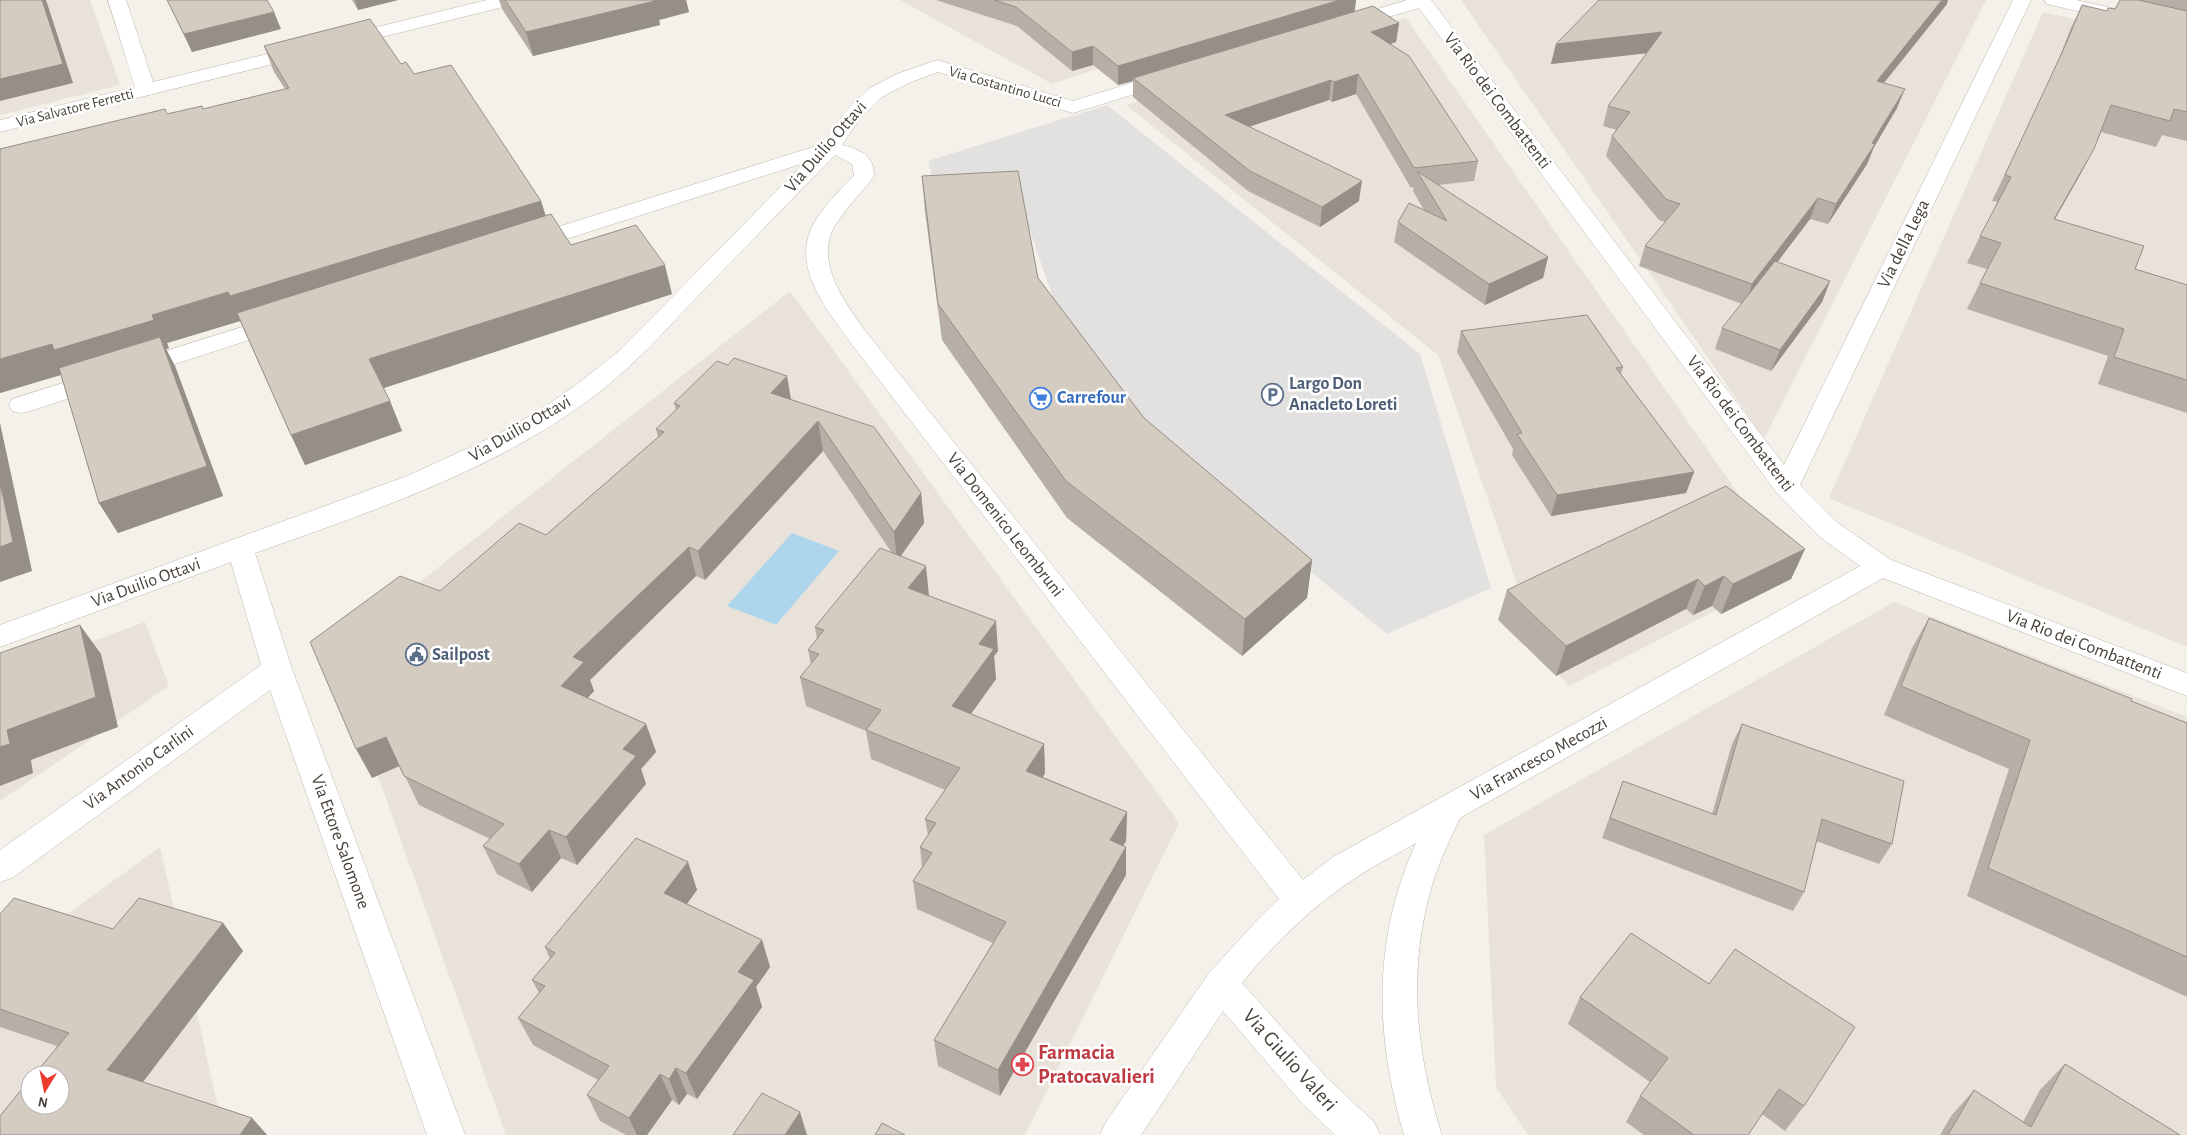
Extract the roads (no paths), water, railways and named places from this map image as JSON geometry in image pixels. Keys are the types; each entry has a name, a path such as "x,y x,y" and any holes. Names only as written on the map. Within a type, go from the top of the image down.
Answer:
{"street":[{"name":"Via Salvatore Ferretti","path":"0,126 146,90 117,0"},
{"path":"146,90 509,0"},
{"name":"Via della Lega","path":"1786,487 2022,0"},
{"path":"2054,0 2187,31"},
{"path":"1328,30 1422,1"},
{"name":"Via Rio dei Combattenti","path":"1422,1 1786,487 1829,530 1881,567 2187,685"},
{"name":"Via Costantino Lucci","path":"937,66 1073,107 1186,72"},
{"name":"Via Duilio Ottavi","path":"0,636 418,482 500,443 555,412 599,381 627,356 830,148 852,116 875,93 904,78 937,66"},
{"path":"506,251 830,148"},
{"name":"Via Domenico Leombruni","path":"830,148 850,153 863,163 865,169 864,176 823,225 816,244 818,267 838,307 858,337 1300,901"},
{"path":"21,405 297,317"},
{"name":"Via Ettore Salomone","path":"240,548 277,669 446,1135"},
{"name":"Via Francesco Mecozzi","path":"1119,1135 1221,984 1255,945 1300,901 1345,868 1881,567"},
{"name":"Via Antonio Carlini","path":"0,868 277,669"},
{"path":"1423,1135 1405,1065 1398,994 1399,965 1402,937 1418,880 1447,811"},
{"name":"Via Giulio Valeri","path":"1221,984 1313,1089 1361,1135"}],"water":[{"path":"792,533 839,551 776,625 727,606"}],"place":[{"name":"Largo Don Anacleto Loreti","path":"1273,394"},
{"name":"Carrefour","path":"1041,398"},
{"name":"Sailpost","path":"416,655"},
{"name":"Farmacia Pratocavalieri","path":"1022,1064"}]}
